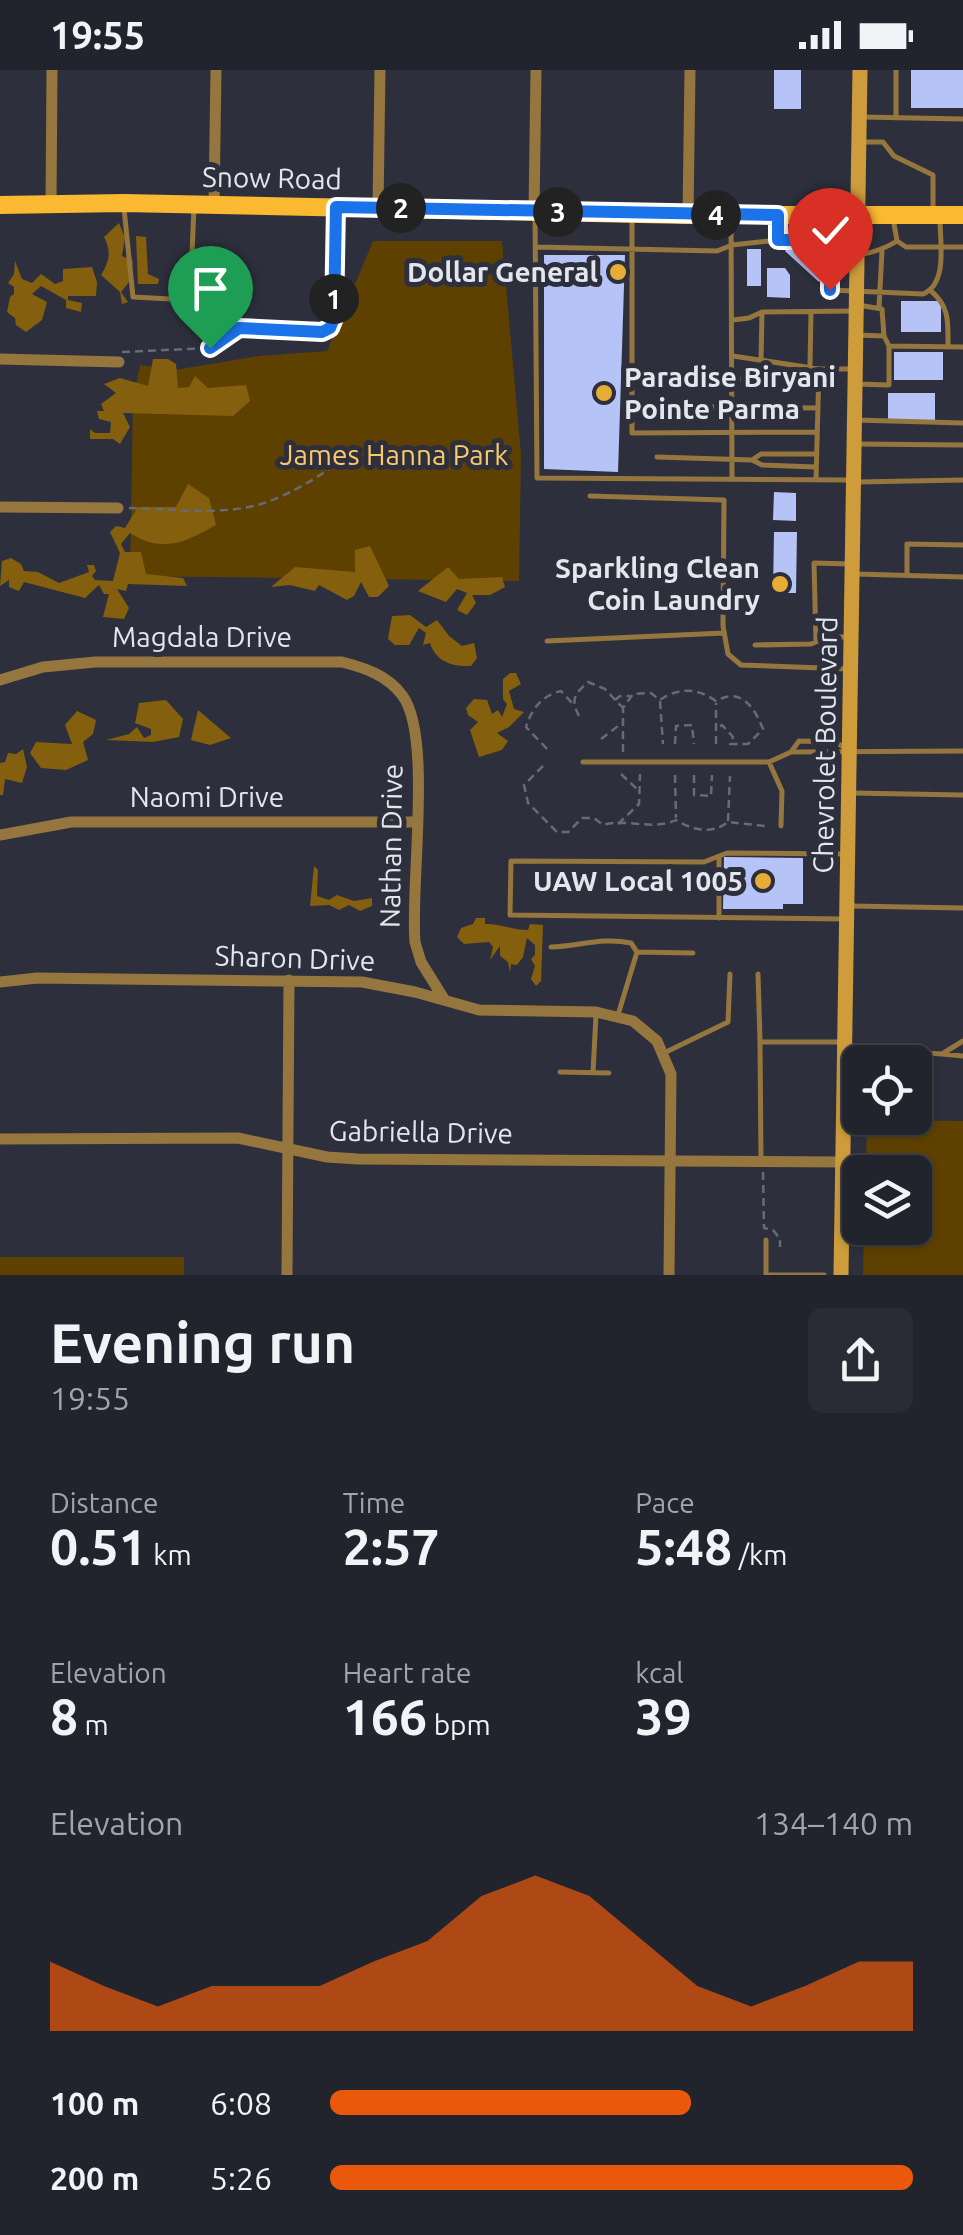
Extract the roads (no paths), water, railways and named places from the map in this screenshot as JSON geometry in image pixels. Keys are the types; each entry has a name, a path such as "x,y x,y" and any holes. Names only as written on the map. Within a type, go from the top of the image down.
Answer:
{"main road":[{"name":"Chevrolet Boulevard","path":"843,1155 860,70"},
{"name":"Snow Road","path":"0,205 124,203 688,215 963,215"},
{"name":"Chevrolet Boulevard","path":"840,1275 842,1200"}],"street":[{"path":"51,204 52,70"},
{"path":"214,204 216,70"},
{"path":"378,208 380,70"},
{"path":"534,212 536,70"},
{"path":"688,215 690,70"},
{"path":"0,359 120,357"},
{"path":"0,507 118,508"},
{"name":"Magdala Drive","path":"0,680 43,667 94,662 342,662 370,669 399,690"},
{"name":"Nathan Drive","path":"399,690 416,727 415,942 421,962 444,999"},
{"name":"Naomi Drive","path":"0,835 71,822 416,822"},
{"name":"Sharon Drive","path":"0,982 37,978 362,982 492,1012 618,1015 642,1027 664,1053"},
{"path":"288,1275 289,980"},
{"path":"664,1053 671,1074 670,1275"},
{"name":"Gabriella Drive","path":"0,1139 222,1138 358,1159 671,1161 762,1166 842,1162"}],"lane":[{"path":"896,70 896,118"},
{"path":"860,117 963,120"},
{"path":"733,320 762,312 811,312 881,294 923,294 938,282 940,247 933,175 894,156 883,142 860,142"},
{"path":"124,203 134,297 190,300 194,204"},
{"path":"239,328 322,332 330,328 334,318 336,207"},
{"path":"534,212 537,478 963,480"},
{"path":"632,214 632,432 817,432"},
{"path":"731,215 732,478"},
{"path":"778,215 778,240"},
{"path":"893,215 896,241"},
{"path":"536,248 686,251 796,240 830,255 882,250 896,241"},
{"path":"896,241 906,247 963,248"},
{"path":"732,356 810,366 889,385 890,346 884,336 880,307 882,250"},
{"path":"830,255 830,290 880,307"},
{"path":"931,291 942,300 948,313 948,347"},
{"path":"761,360 762,312"},
{"path":"810,366 811,312"},
{"path":"857,335 884,336"},
{"path":"890,346 963,348"},
{"path":"816,479 818,368"},
{"path":"732,379 818,380"},
{"path":"632,406 818,408"},
{"path":"856,420 963,423"},
{"path":"855,444 963,445"},
{"path":"752,460 761,454 816,454"},
{"path":"657,457 816,467"},
{"path":"590,496 724,500 724,633 728,654 741,664 851,669"},
{"path":"907,576 907,544 963,545"},
{"path":"816,642 814,563 907,576 963,577"},
{"path":"547,641 724,633"},
{"path":"755,645 852,637"},
{"path":"584,762 769,762 791,752 963,751"},
{"path":"769,762 782,791 781,826"},
{"path":"849,793 963,795"},
{"path":"848,854 727,853 704,862 511,861 510,915 719,918 963,908"},
{"path":"719,857 719,918"},
{"path":"551,947 584,940 623,941 631,943 637,952"},
{"path":"637,952 693,953"},
{"path":"618,1015 637,952"},
{"path":"664,1053 728,1022 730,974"},
{"path":"758,974 762,1166"},
{"path":"593,1073 596,1012"},
{"path":"942,1054 963,1041"},
{"path":"760,1042 844,1042 860,1049 963,1056"},
{"path":"560,1072 608,1073"},
{"path":"766,1240 766,1275 824,1275"}],"place":[{"name":"Dollar General","path":"618,272"},
{"name":"Paradise Biryani Pointe Parma","path":"604,393"},
{"name":"Sparkling Clean Coin Laundry","path":"780,584"},
{"name":"UAW Local 1005","path":"763,881"}],"park label":[{"name":"James Hanna Park","path":"394,455"}]}
